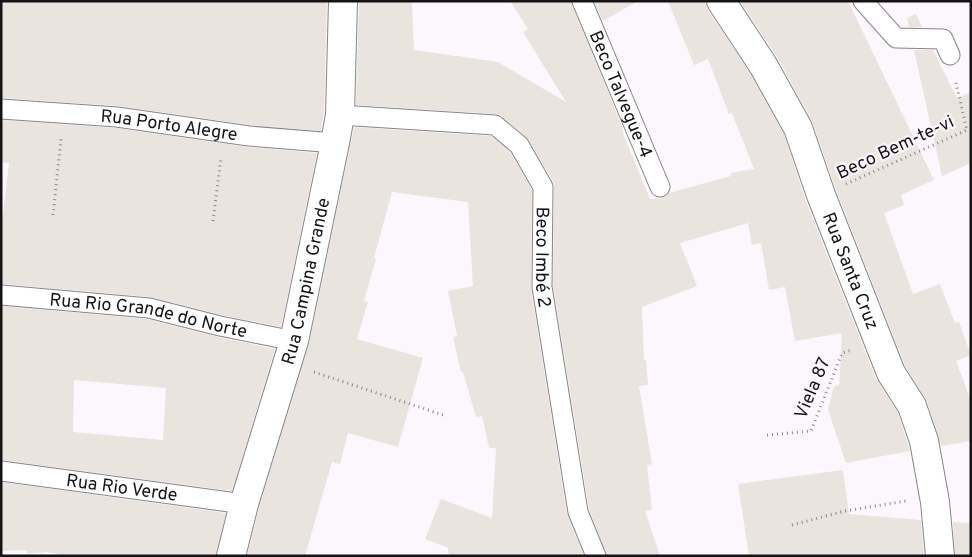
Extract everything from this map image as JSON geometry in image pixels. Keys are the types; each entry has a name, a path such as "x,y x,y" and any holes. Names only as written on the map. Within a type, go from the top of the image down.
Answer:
{"street":[{"name":"Rua Campina Grande","path":"231,556 244,504 291,352 335,143 340,114 343,1"},
{"name":"Rua Santa Cruz","path":"721,1 763,65 798,128 821,196 891,373 912,406 924,441 934,496 940,556"}],"lane":[{"name":"Beco Talvegue-4","path":"582,1 660,187"},
{"path":"863,1 896,38 943,39 950,55"},
{"name":"Rua Porto Alegre","path":"1,109 117,117 248,136 335,143"},
{"name":"Beco Imbé 2","path":"340,114 494,125 518,145 543,187 542,287 578,512 596,556"},
{"name":"Rua Rio Grande do Norte","path":"1,295 149,308 220,326 291,352"},
{"name":"Rua Rio Verde","path":"1,472 244,504"}],"path":[{"name":"Beco Bem-te-vi","path":"821,196 967,130 950,55"},
{"path":"53,215 64,113"},
{"path":"213,221 223,132"},
{"name":"Viela 87","path":"767,435 810,431 842,353 878,341"},
{"path":"291,352 446,416"},
{"path":"792,525 844,511 934,496"}],"building":[{"path":"1,1 327,1 324,113 321,131 250,125 119,106 1,98"},
{"path":"359,1 412,1 414,50 498,62 566,102 523,32 528,29 510,1 571,1 650,199 664,198 669,193 731,176 730,173 754,169 732,113 729,114 708,59 694,65 668,1 705,1 708,10 750,73 784,134 806,201 876,379 898,413 910,451 846,463 828,410 834,386 839,385 842,333 795,341 785,287 769,290 761,243 752,245 748,223 680,243 697,286 642,307 644,360 646,360 648,385 639,386 652,464 647,465 652,510 645,511 660,556 607,556 589,509 553,286 553,181 526,137 502,116 496,114 356,105"},
{"path":"594,1 638,1 603,21"},
{"path":"740,1 848,1 934,180 901,195 904,205 884,213 913,294 940,284 955,323 959,322 971,355 956,361 971,401 971,441 941,446 927,401 905,366 836,190 812,121 777,57"},
{"path":"916,14 922,27 909,27 907,18"},
{"path":"914,50 933,50 957,98 971,92 971,163 942,176"},
{"path":"1,120 116,128 247,147 317,153 281,327 150,297 1,284 1,232 9,163 1,162"},
{"path":"354,127 491,136 510,152 532,190 531,289 567,514 584,556 449,556 448,548 425,539 441,499 492,518 496,448 489,448 482,416 476,417 463,372 461,372 453,337 457,336 448,291 473,286 468,202 392,192 374,258 376,259 364,301 368,302 357,339 423,358 398,447 348,433 340,464 332,462 305,556 247,556 259,508 309,344"},
{"path":"1,306 147,319 275,349 232,491 1,460","holes":["74,380 166,388 163,440 73,432"]},
{"path":"843,470 849,514 921,520 924,556 749,556 738,484"},
{"path":"1,482 226,513 216,556 67,556 47,552 27,554 27,550 1,551"},
{"path":"953,522 971,523 971,556 955,556"}]}
